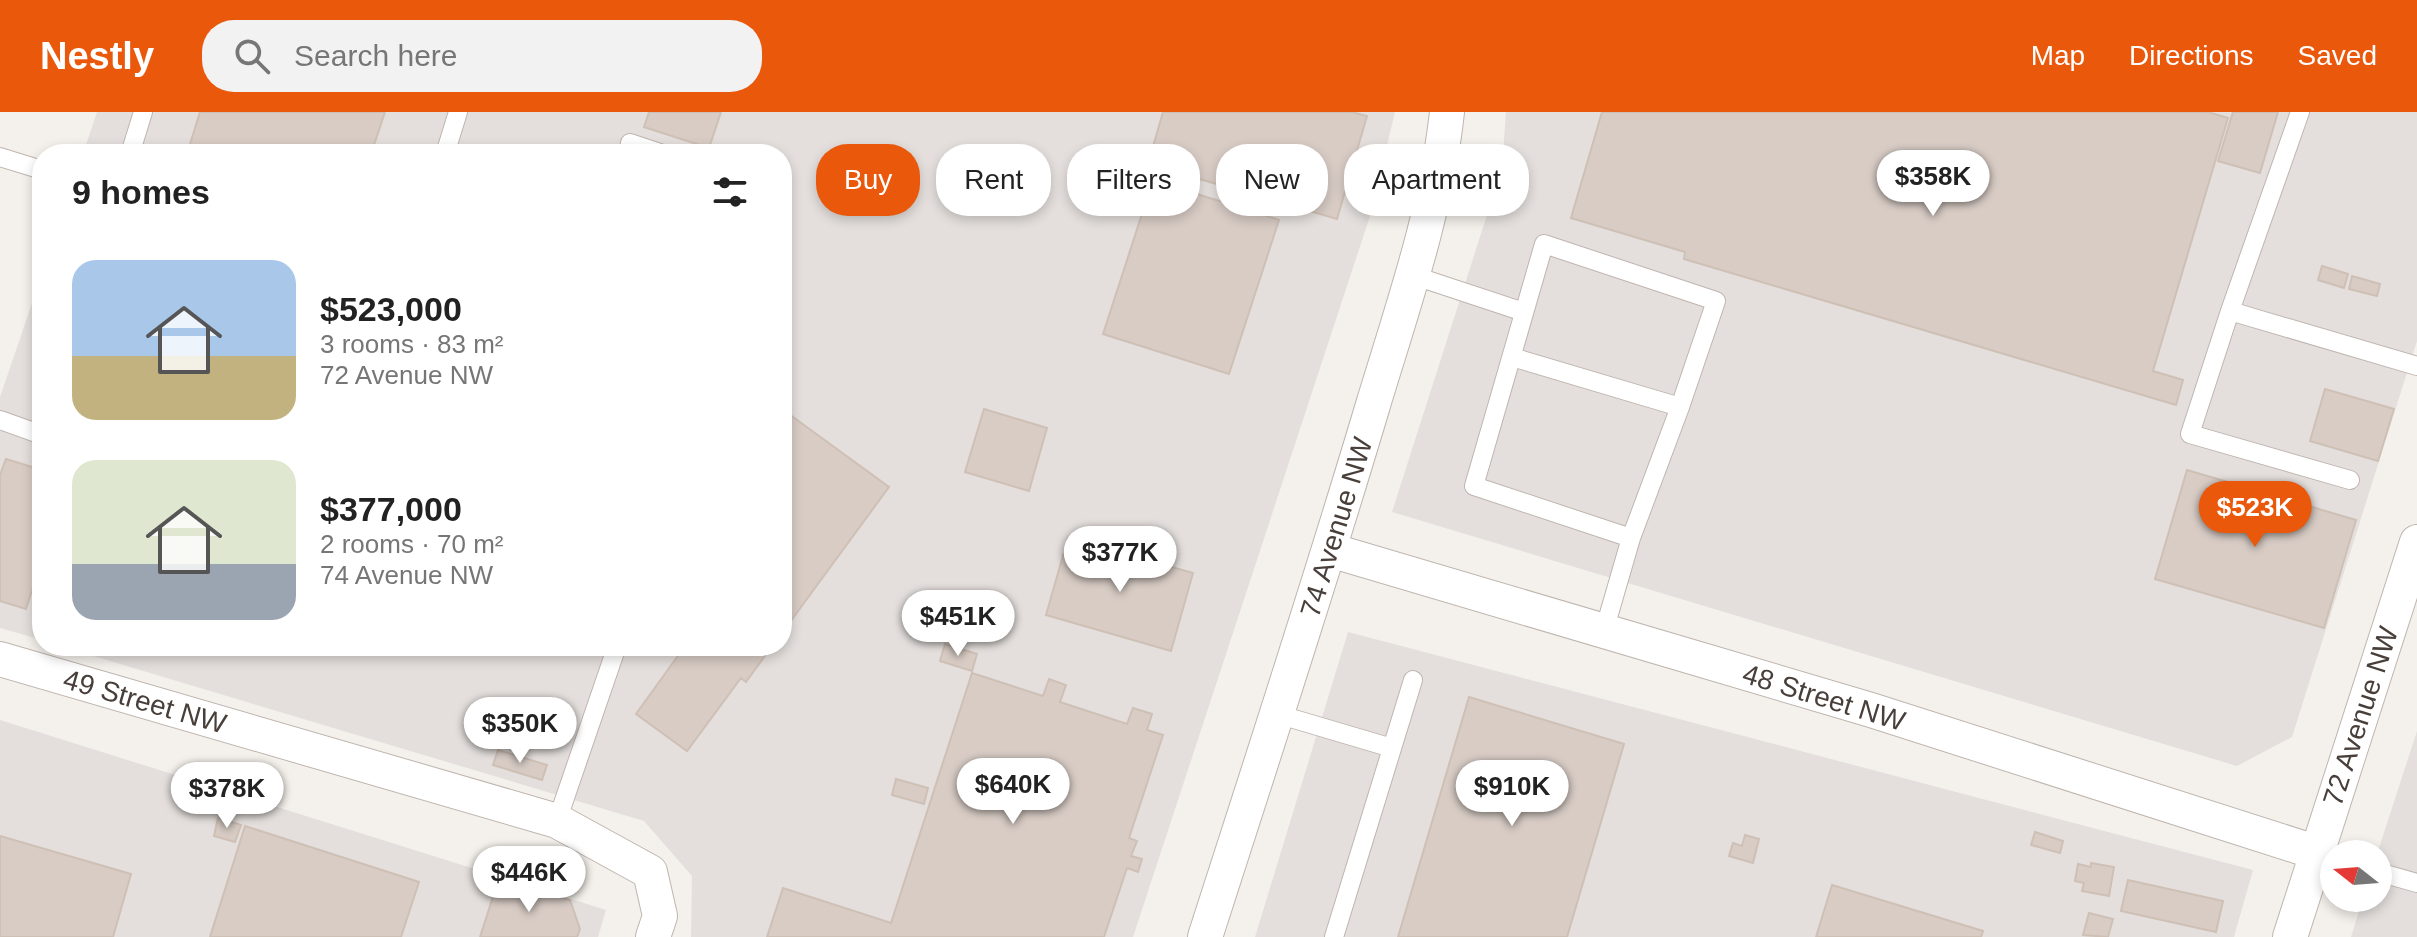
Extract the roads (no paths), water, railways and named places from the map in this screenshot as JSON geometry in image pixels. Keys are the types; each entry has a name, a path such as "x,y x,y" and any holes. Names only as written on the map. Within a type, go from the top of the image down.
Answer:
{"street":[{"name":"74 Avenue NW","path":"1205,937 1330,550 1412,275 1442,160 1447,112"},
{"name":"72 Avenue NW","path":"2329,840 2417,542"},
{"name":"48 Street NW","path":"1330,550 1871,710 2320,853"},
{"name":"49 Street NW","path":"0,659 557,821 650,872 660,916 653,937"},
{"name":"72 Avenue NW","path":"2290,937 2320,867"}],"lane":[{"path":"133,144 143,112"},
{"path":"448,144 458,112"},
{"path":"2300,112 2190,434 2350,480"},
{"path":"0,157 32,167"},
{"path":"1604,631 1631,538 1716,301 1544,244 1474,486 1631,538"},
{"path":"1412,275 1524,312"},
{"path":"2230,311 2417,366"},
{"path":"1512,357 1680,407"},
{"path":"0,420 32,431"},
{"path":"557,821 614,656"},
{"path":"1334,937 1413,680"},
{"path":"1277,714 1392,748"},
{"path":"2392,876 2417,883"}]}
